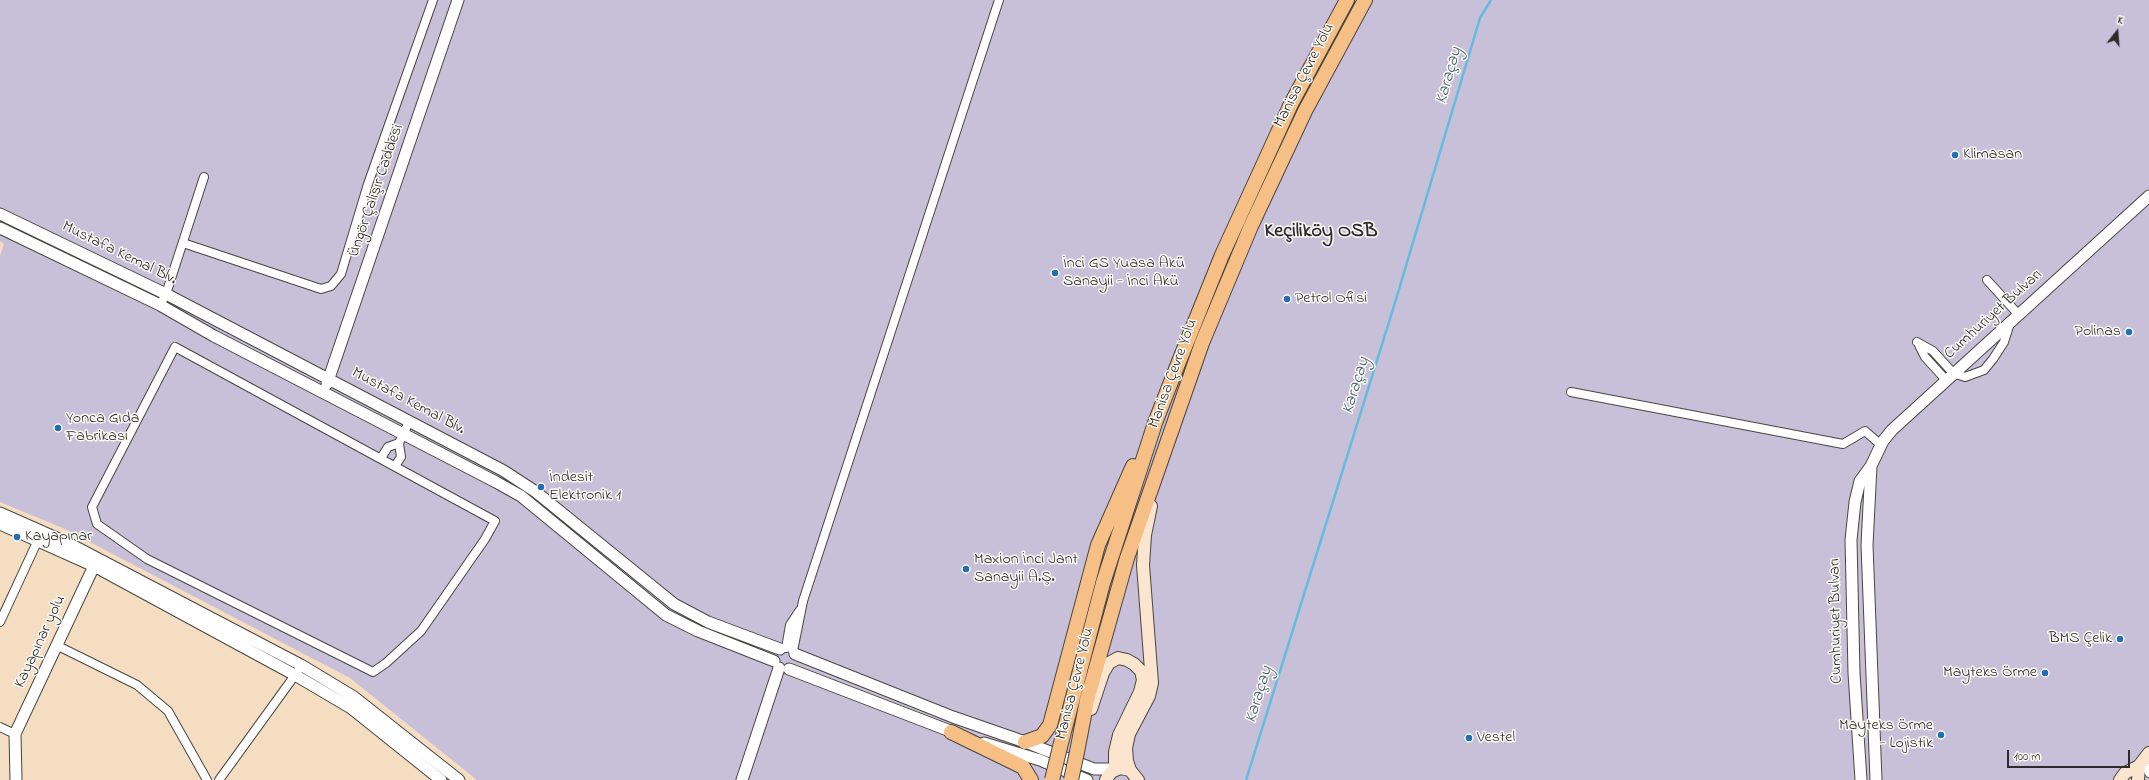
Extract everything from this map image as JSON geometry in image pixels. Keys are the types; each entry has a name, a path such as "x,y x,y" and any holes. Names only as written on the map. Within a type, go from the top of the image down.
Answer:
{"highway":[{"name":"Manisa Çevre Yolu","path":"1052,780 1102,583 1156,423 1222,255 1291,104 1346,0"},
{"name":"Manisa Çevre Yolu","path":"1071,780 1087,700 1127,558 1202,343 1251,226 1305,111 1365,0"},
{"path":"1025,742 1042,736 1050,725 1098,545 1133,465 1156,423"},
{"path":"951,732 1023,767 1031,780"}],"main road":[{"path":"1137,777 1127,761 1126,748 1129,734 1149,696 1152,683 1144,565 1145,535 1149,513 1171,434"},
{"path":"1081,734 1103,673 1109,663 1118,658 1127,660 1134,664 1141,671 1143,680 1140,692 1120,735 1115,752 1115,769 1106,780"},
{"path":"2120,780 2125,773 2143,760"},
{"path":"2138,780 2143,760"},
{"path":"1115,769 1125,768 1137,777"}],"street":[{"path":"183,243 321,289 331,286 340,274 368,184 433,0"},
{"name":"Üngör Çalışır Caddesi","path":"323,391 330,379 458,0"},
{"path":"782,667 775,655 788,651 799,628 801,610 999,0"},
{"path":"160,305 166,294 204,177"},
{"name":"Cumhuriyet Bulvarı","path":"1861,780 1854,673 1851,540 1855,502 1860,481 1872,466 1881,445 1892,430 2149,196"},
{"name":"Mustafa Kemal Blv.","path":"0,214 166,294 330,379 522,482 674,604 708,622 788,651 953,718 1025,742 1094,769 1115,769"},
{"name":"Mustafa Kemal Blv.","path":"0,228 160,305 214,336 323,391 401,439 496,482 521,496 666,615 698,632 782,667 951,732 1040,760 1087,780"},
{"path":"1950,376 1965,378 1984,370 2004,342 2015,317 1988,280"},
{"path":"175,347 381,458 495,521 485,539 420,630 386,663 373,672 147,559 97,524 92,507 175,347"},
{"path":"1571,392 1843,444 1865,431 1881,445"},
{"path":"395,466 401,457 401,439 409,422"},
{"path":"381,458 388,447 401,439"},
{"name":"Cumhuriyet Bulvarı","path":"1872,466 1866,545 1876,780"},
{"path":"0,513 70,544 301,665 354,697 459,780"},
{"path":"0,524 94,566 295,675 351,708 441,780"},
{"path":"0,622 38,540"},
{"name":"Kayapınar yolu","path":"16,780 15,734 58,646 94,566"},
{"path":"58,646 137,685 168,711 207,780"},
{"path":"742,780 782,667 796,661 788,651"},
{"path":"219,780 301,665"},
{"path":"1854,673 1872,673"},
{"path":"0,727 15,734"},
{"path":"2143,760 2149,773"}],"shaded area":[{"path":"0,0 2149,0 2149,780 477,780 350,678 65,529 0,502 0,256 4,244 0,241"}],"waterway":[{"name":"Karaçay","path":"1246,780 1394,306 1480,18 1491,0"}],"place":[{"name":"Klimasan","path":"1955,155"},
{"name":"İnci GS Yuasa Akü Sanayii - İnci Akü","path":"1055,273"},
{"name":"Petrol Ofisi","path":"1287,299"},
{"name":"Polinas","path":"2129,332"},
{"name":"Yonca Gıda Fabrikası","path":"58,428"},
{"name":"İndesit Elektronik 1","path":"541,487"},
{"name":"Kayapınar","path":"17,537"},
{"name":"Maxion İnci Jant Sanayii A.Ş.","path":"966,569"},
{"name":"BMS Çelik","path":"2120,639"},
{"name":"Mayteks Örme","path":"2045,673"},
{"name":"Mayteks Örme - Lojistik","path":"1941,735"},
{"name":"Vestel","path":"1469,738"}],"district":[{"name":"Keçiliköy OSB","path":"1321,233"}]}
